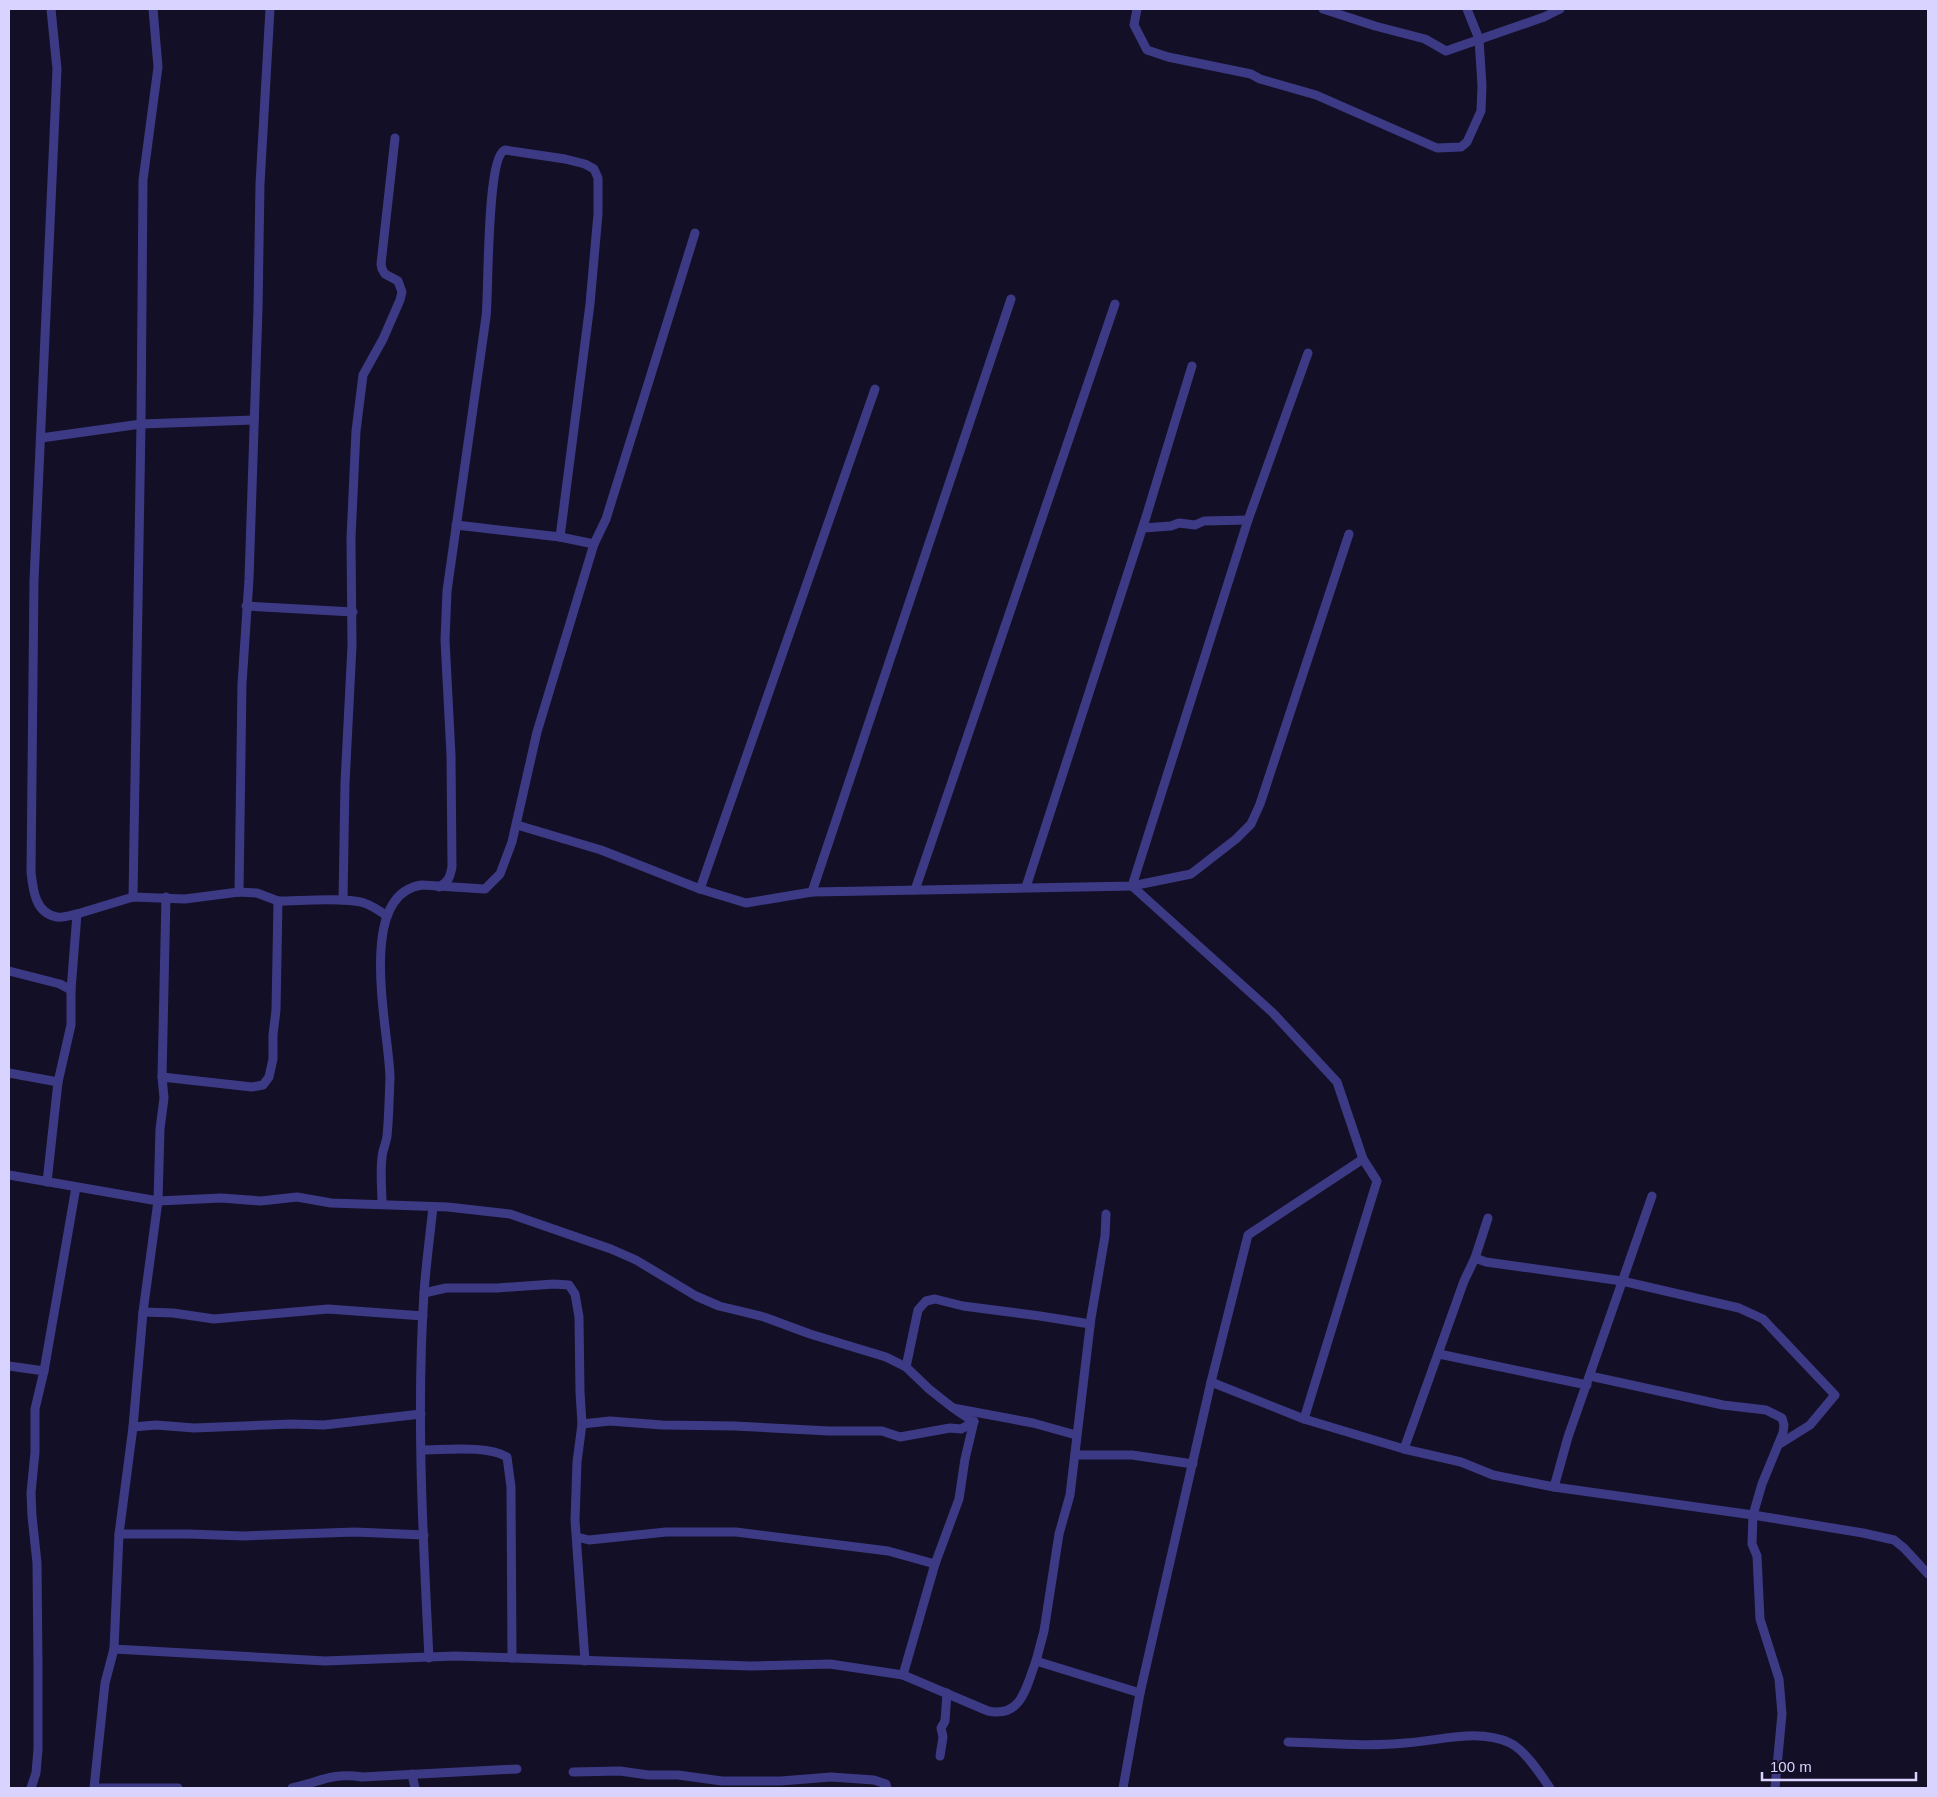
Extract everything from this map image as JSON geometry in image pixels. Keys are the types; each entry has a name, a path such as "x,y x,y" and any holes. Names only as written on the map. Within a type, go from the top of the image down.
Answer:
{"street":[{"path":"51,9 57,69 34,581 31,872 34,897 43,911 58,918 133,897 185,899 239,892 257,893 278,901 343,900 362,902 388,916"},
{"path":"133,897 141,424 142,180 158,67 153,9"},
{"path":"239,892 242,684 254,420 260,184 270,9"},
{"path":"1137,9 1134,25 1147,50 1168,57 1251,74 1260,79 1316,95 1437,148 1461,147 1467,142 1481,112 1480,38 1466,9"},
{"path":"1323,9 1375,26 1425,39 1446,51 1544,17 1560,9"},
{"path":"343,900 345,783 353,612 351,530 361,384 363,375 387,332 402,292 398,281 385,274 381,264 395,138"},
{"path":"439,887 447,882 452,867 451,754 445,640 447,591 489,296 488,236 492,192 499,154 505,150 585,164 594,169 598,178 598,214 590,304 560,537"},
{"path":"382,1204 382,1157 386,1138 390,1076 380,960 384,928 395,901 404,891 412,886 484,889 493,883 500,874 517,826 520,804 537,732 594,544 606,519 695,233"},
{"path":"812,892 1011,299"},
{"path":"915,890 1114,304"},
{"path":"1132,886 1248,520 1308,353"},
{"path":"1026,887 1143,528 1192,366"},
{"path":"700,889 875,389"},
{"path":"41,438 141,424 254,420"},
{"path":"1143,528 1171,526 1179,523 1195,525 1204,521 1248,520"},
{"path":"456,525 560,537 594,544"},
{"path":"517,826 601,850 700,889 746,903 812,892 1132,886 1191,874 1236,839 1251,824 1260,804 1349,534"},
{"path":"246,606 353,612"},
{"path":"1132,886 1273,1013 1337,1082 1363,1159 1377,1181 1304,1419"},
{"path":"166,897 162,1077 164,1098 160,1129 158,1201 143,1312 133,1427 119,1534 114,1649 105,1683 94,1788 178,1788"},
{"path":"162,1077 252,1087 263,1085 269,1077 273,1059 276,1010 278,901"},
{"path":"46,1182 58,1082 71,1025 71,990 77,914"},
{"path":"9,971 60,984 71,990"},
{"path":"9,1073 58,1082"},
{"path":"1123,1788 1140,1692 1211,1382 1248,1235 1363,1159"},
{"path":"9,1174 158,1201 221,1198 261,1201 298,1197 331,1204 433,1206 510,1214 636,1260 696,1296 718,1306 764,1317 810,1334 886,1357 906,1367 929,1389 974,1422"},
{"path":"31,1788 36,1773 38,1749 37,1563 31,1493 35,1452 35,1409 44,1371 76,1187"},
{"path":"1554,1487 1568,1437 1652,1196"},
{"path":"429,1658 421,1414 424,1293 433,1206"},
{"path":"114,1649 325,1661 456,1656 750,1666 830,1664 903,1675 988,1711 1006,1712 1019,1703 1036,1662 1044,1631 1059,1534 1070,1495 1090,1324 1105,1236 1106,1214"},
{"path":"1404,1449 1488,1218"},
{"path":"1475,1258 1486,1262 1622,1281 1739,1308 1763,1318 1835,1395 1810,1424 1778,1445"},
{"path":"424,1293 446,1288 497,1288 554,1284 569,1286 575,1294 579,1317 582,1424 576,1462 577,1537 586,1661"},
{"path":"906,1367 918,1310 926,1301 935,1299 963,1306 1024,1313 1090,1324"},
{"path":"143,1312 173,1313 214,1319 328,1309 423,1316"},
{"path":"1438,1354 1722,1405 1766,1410 1782,1418 1784,1425 1783,1433 1762,1484 1753,1515 1752,1544 1757,1556 1760,1619 1779,1679 1782,1714 1775,1788"},
{"path":"9,1366 44,1371"},
{"path":"1211,1382 1304,1419 1404,1449 1461,1462 1493,1475 1554,1487 1753,1515 1894,1540 1928,1574"},
{"path":"953,1408 1033,1423 1076,1435"},
{"path":"903,1675 935,1564 959,1499 965,1459 978,1412"},
{"path":"133,1427 156,1425 194,1428 290,1424 324,1425 421,1414"},
{"path":"582,1424 610,1421 662,1425 882,1431 900,1437 950,1428 961,1429 974,1422"},
{"path":"422,1450 488,1451 501,1453 508,1457 511,1487 512,1658"},
{"path":"1075,1454 1132,1455 1193,1464"},
{"path":"119,1534 243,1536 355,1532 424,1535"},
{"path":"577,1537 589,1540 666,1532 736,1532 888,1551 935,1564"},
{"path":"1036,1662 1140,1692"},
{"path":"940,1756 943,1737 941,1728 945,1721 947,1693"},
{"path":"1288,1742 1405,1743 1493,1736 1512,1744 1535,1766 1550,1788"},
{"path":"292,1788 342,1774 362,1777 517,1769"},
{"path":"573,1772 620,1771 648,1775 678,1775 722,1781 781,1781 831,1777 874,1780 886,1784 887,1788"},
{"path":"412,1774 415,1788"}]}
